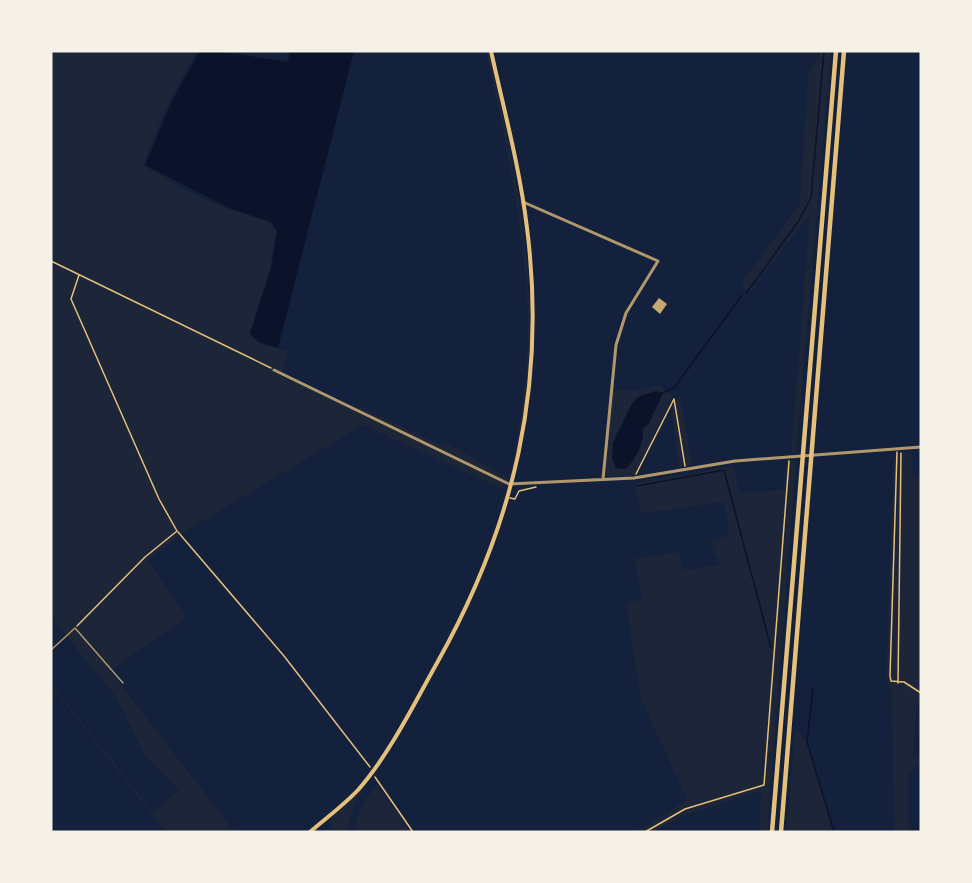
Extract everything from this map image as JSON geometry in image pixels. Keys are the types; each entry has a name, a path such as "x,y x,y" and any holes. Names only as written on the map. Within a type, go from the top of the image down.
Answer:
{"highway":[{"path":"772,832 836,51"},
{"path":"781,832 844,51"}],"main road":[{"path":"310,832 357,790 372,771 455,631 486,565 513,483 528,403 533,339 532,276 523,202 491,51"}],"street":[{"path":"523,202 658,261 626,313 616,345 603,479"},
{"path":"274,370 513,483 634,478 729,462 921,447"}],"lane":[{"path":"51,650 75,628 123,683"}],"path":[{"path":"51,261 274,370"},
{"path":"79,275 71,299 159,499 177,531 284,656 372,771"},
{"path":"634,478 674,399 686,470"},
{"path":"897,452 890,676 891,681 904,682 921,693"},
{"path":"898,683 901,452"},
{"path":"645,832 685,809 764,785 789,460"},
{"path":"75,628 145,557 177,531"},
{"path":"375,777 413,832"}],"shaded area":[{"path":"51,51 197,51 168,103 143,165 205,199 266,222 276,231 270,268 249,334 258,343 287,351 281,376 356,411 360,407 439,444 445,442 508,478 521,416 526,370 528,324 526,278 514,187 486,51 489,51 522,221 530,307 530,350 523,424 515,465 504,490 363,425 179,535 148,560 187,617 110,671 235,832 166,832 51,686 51,683 153,812 179,790 145,756 116,697 51,618"},
{"path":"218,51 288,62 290,51 354,51 278,348 259,342 250,334 271,268 277,231 271,222 229,208 145,165 171,103 199,52"},
{"path":"821,51 831,51 796,453 791,453 810,216 755,283 754,291 745,289 741,283 800,204 808,75"},
{"path":"658,385 673,396 632,476 605,476 613,391 635,391","holes":["656,391 649,423 643,429 643,439 630,465 616,434 638,397"]},
{"path":"656,391 663,393 649,423 643,429 636,456 625,469 616,468 612,458 613,443 631,405 638,397"},
{"path":"680,394 692,465 679,467 671,408"},
{"path":"912,451 912,474 921,476 921,702 917,703 913,756 921,756 921,762 908,773 909,832 894,832 892,694 886,681 894,455"},
{"path":"796,460 767,832 759,832 761,790 686,815 652,832 635,832 687,800 641,699 626,603 643,599 634,559 679,552 682,571 720,564 710,543 729,535 724,502 640,513 635,483 733,466 740,493 784,490 787,461"},
{"path":"795,729 807,742 834,832 787,832"},
{"path":"377,785 411,832 356,832 357,818 368,796"},
{"path":"366,786 353,808 348,832 336,832 328,821"}],"building":[{"path":"659,298 667,304 660,314 652,307"}],"waterway":[{"path":"747,292 798,222 811,198 824,51"},
{"path":"660,394 674,388 742,295"},
{"path":"637,486 724,470 771,648"},
{"path":"813,687 807,742 834,832"}]}
